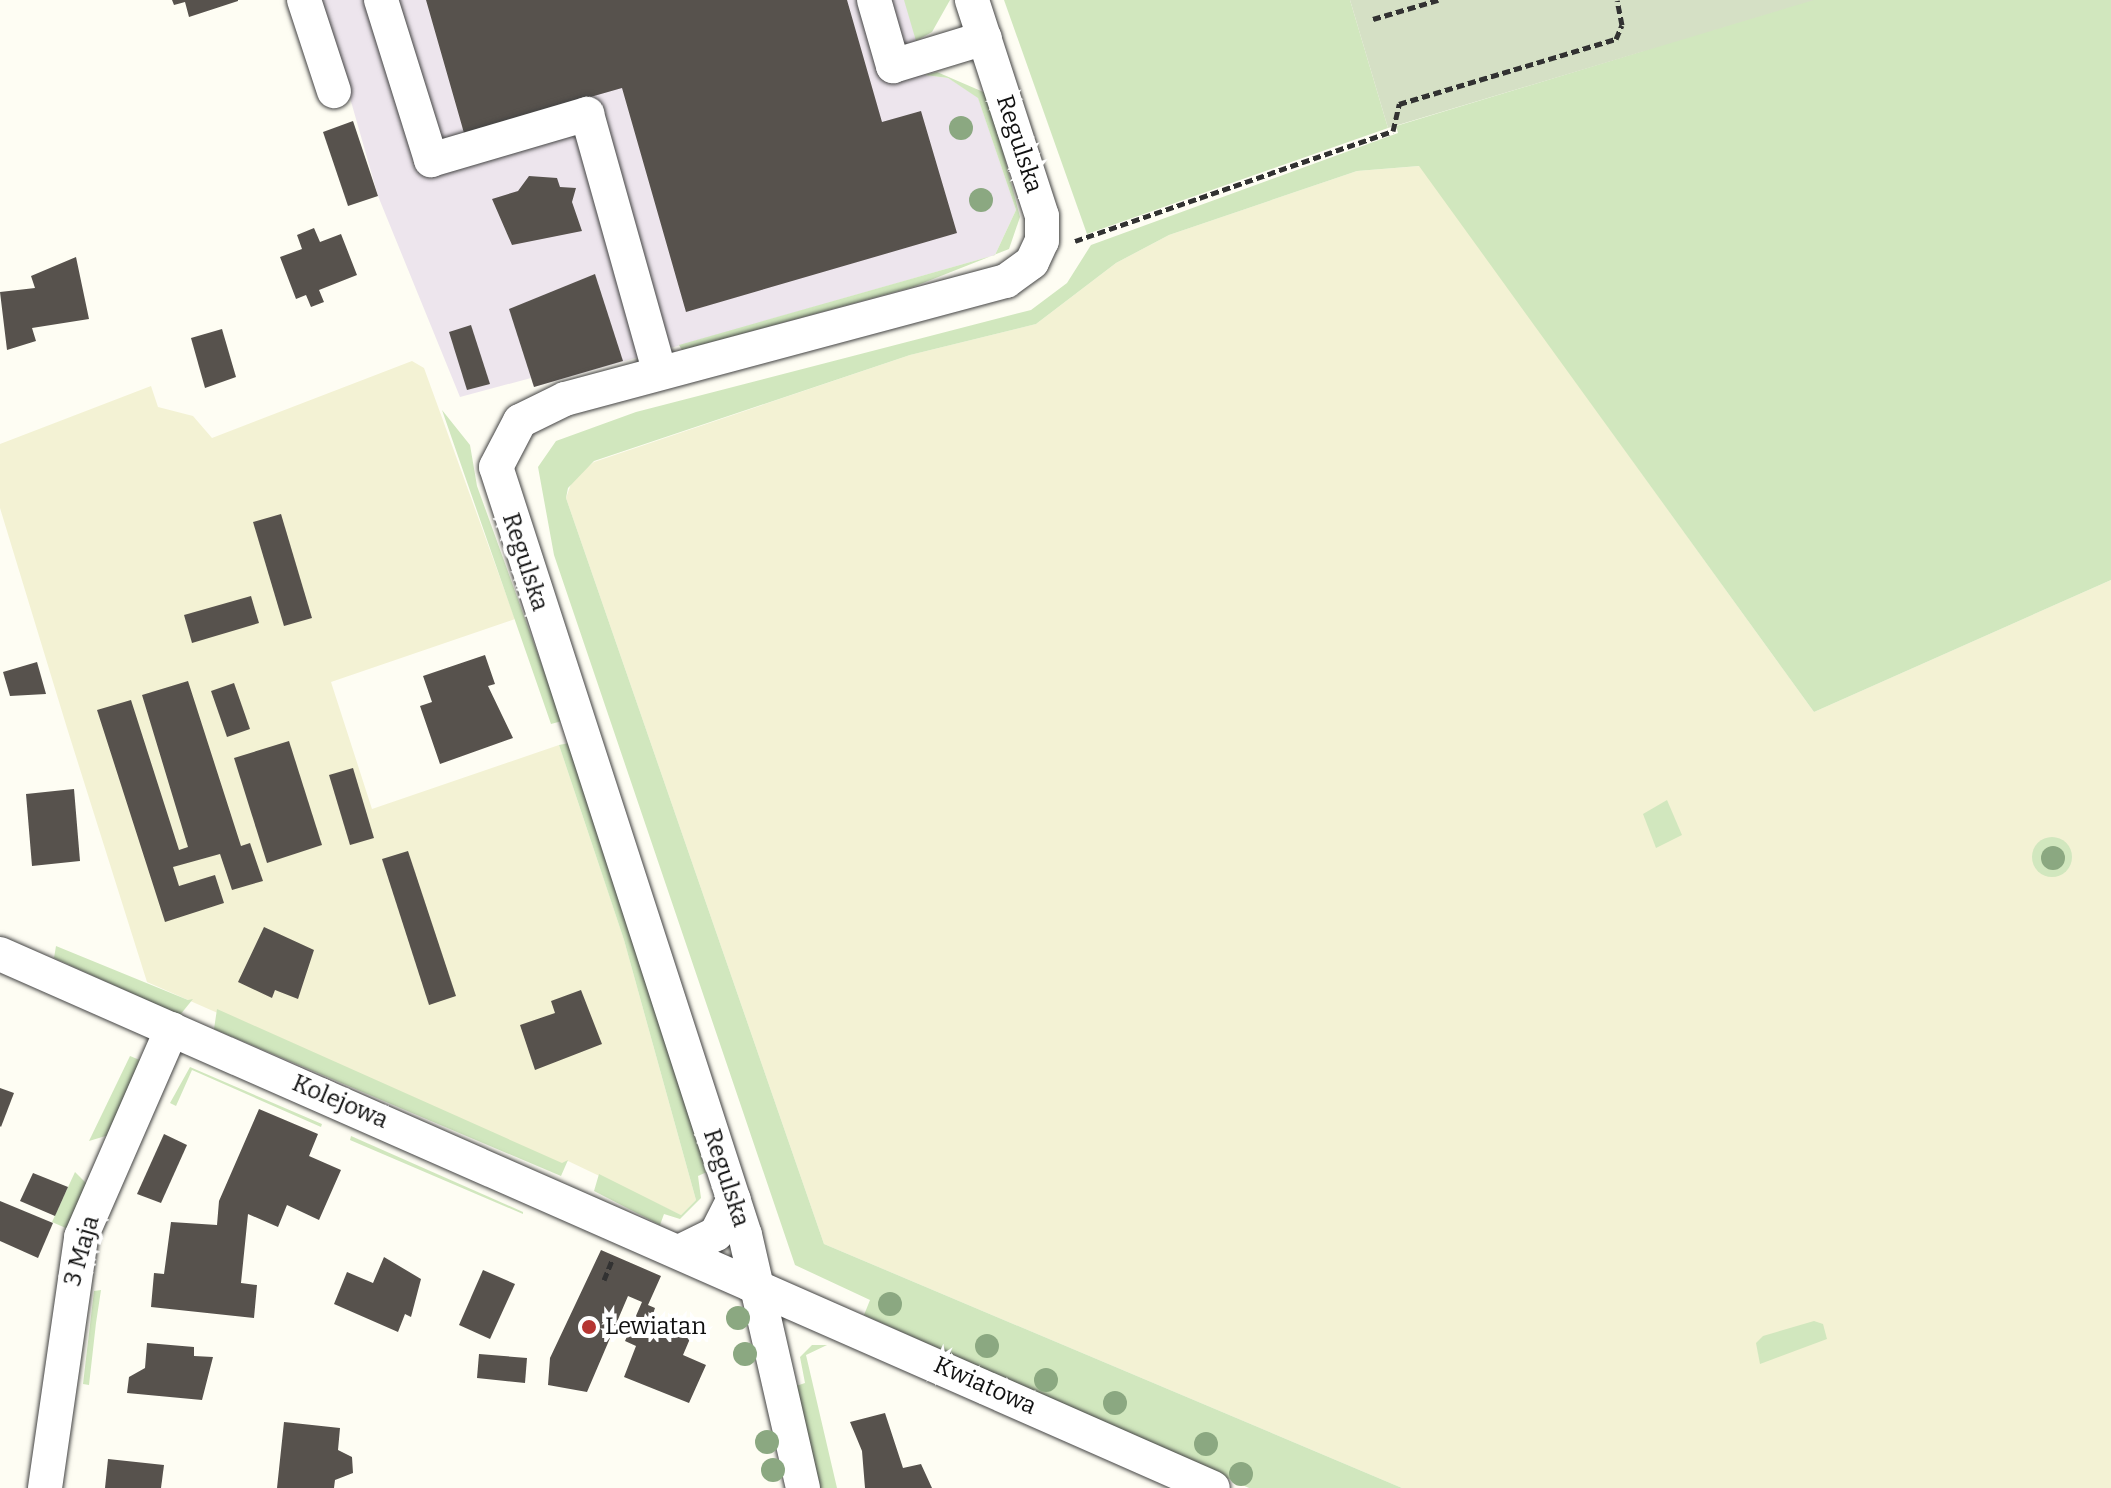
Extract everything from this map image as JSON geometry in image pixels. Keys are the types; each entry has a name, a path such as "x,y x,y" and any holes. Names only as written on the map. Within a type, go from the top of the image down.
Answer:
{"street":[{"path":"304,0 334,91"},
{"path":"381,0 431,160 587,114 659,371"},
{"path":"874,0 893,66 985,38"},
{"name":"Regulska","path":"803,1488 734,1199 496,473 510,432 529,415 659,371 1006,281 1032,262 1042,241 1042,216 972,0"},
{"name":"Kolejowa","path":"0,954 757,1285"},
{"name":"3 Maja","path":"45,1488 81,1237 172,1029"},
{"path":"681,1251 716,1234 734,1199"},
{"name":"Kwiatowa","path":"757,1285 1213,1488"}],"path":[{"path":"1373,19 1438,0"},
{"path":"1074,241 1393,131 1399,104 1616,39 1622,25 1617,0"},
{"path":"1073,250 1075,226"}],"shaded area":[{"path":"322,0 946,0 916,41 925,75 948,78 978,97 1016,210 995,255 534,387 531,378 460,397 378,196"}],"green space":[{"path":"904,0 950,0 932,32 916,41"},
{"path":"1004,0 1350,0 1388,128 1087,234"},
{"path":"1350,0 1814,0 1388,128"},
{"path":"1628,0 2111,0 2111,580 1814,712 1419,166 1357,171 1169,235 1116,263 1036,324 910,355 594,461 568,488 566,498 824,1244 1402,1488 1249,1488 864,1315 870,1300 795,1265 554,555 538,467 556,441 636,412 1031,310 1067,283 1091,245 1398,133 1396,126 1643,51"},
{"path":"937,72 988,94 1020,217 1009,249 995,254 1016,210 978,98 948,78 925,75"},
{"path":"1420,166 1814,712 2111,580 2111,1488 1402,1488 824,1244 566,498 573,478 594,462 910,355 1036,324 1116,263 1169,235 1357,171"},
{"path":"991,256 913,287 682,350 679,345"},
{"path":"412,361 424,368 515,619 331,682 372,809 559,745 624,940 696,1200 681,1215 568,1161 562,1164 147,982 0,508 0,444 151,386 158,407 193,416 212,438"},
{"path":"442,410 470,445 477,486 562,721 551,724"},
{"path":"569,743 709,1171 698,1176 701,1198 680,1219 664,1214 660,1225 594,1191 599,1174 681,1215 696,1200 624,940 559,745"},
{"path":"1667,800 1682,835 1656,848 1643,814"},
{"path":"2052,837 2066,843 2072,857 2066,871 2052,877 2038,871 2032,857 2038,843"},
{"path":"56,946 188,1000 193,999 180,1015 54,958"},
{"path":"217,1009 562,1163 568,1160 561,1176 214,1029"},
{"path":"130,1056 142,1061 109,1135 89,1141"},
{"path":"190,1067 322,1124 321,1127 192,1070 176,1106 170,1103"},
{"path":"351,1136 523,1212 523,1214 350,1140"},
{"path":"75,1172 87,1184 68,1229 52,1222"},
{"path":"101,1290 89,1385 83,1384 94,1291"},
{"path":"1814,1321 1823,1324 1827,1339 1760,1364 1756,1343 1763,1336"},
{"path":"812,1345 827,1345 806,1355 837,1488 817,1488 793,1387 805,1383 800,1357"}],"building":[{"path":"172,0 238,1 189,17 185,2 174,5"},
{"path":"426,0 847,0 882,122 921,111 957,233 686,312 622,88 464,133"},
{"path":"353,121 378,196 348,206 323,132"},
{"path":"529,176 557,178 560,187 576,188 572,202 582,231 512,245 492,199 518,191"},
{"path":"314,228 320,242 341,234 357,275 319,290 324,302 311,307 306,295 296,299 280,257 302,249 297,235"},
{"path":"76,257 89,319 32,328 36,341 7,350 0,292 35,288 31,276"},
{"path":"595,274 623,361 534,387 509,309"},
{"path":"471,325 490,384 467,390 449,332"},
{"path":"222,329 236,377 205,388 191,338"},
{"path":"281,514 312,618 284,626 253,522"},
{"path":"251,596 259,623 192,643 184,615"},
{"path":"485,655 495,684 488,686 513,738 440,764 420,706 432,702 423,676"},
{"path":"37,662 46,694 10,696 3,672"},
{"path":"188,681 241,846 250,843 263,881 232,890 220,854 173,867 179,886 215,875 224,903 165,922 97,710 131,700 179,850 188,847 142,695"},
{"path":"234,683 250,729 227,737 211,691"},
{"path":"289,741 322,845 267,863 234,758"},
{"path":"353,768 374,838 350,845 329,775"},
{"path":"74,789 80,861 32,866 26,794"},
{"path":"408,851 456,996 429,1005 382,859"},
{"path":"264,927 314,950 298,999 275,990 272,998 238,982"},
{"path":"581,990 602,1044 535,1070 520,1025 555,1013 551,1001"},
{"path":"0,1088 14,1093 1,1127 0,1126"},
{"path":"259,1109 318,1134 309,1156 341,1170 319,1220 287,1205 278,1227 248,1214 241,1283 257,1285 254,1318 151,1307 154,1273 164,1274 171,1222 217,1225 219,1201"},
{"path":"164,1134 187,1145 161,1203 137,1194"},
{"path":"33,1173 68,1187 55,1216 20,1201"},
{"path":"0,1201 53,1223 38,1258 0,1241"},
{"path":"601,1250 661,1276 648,1305 655,1308 652,1317 692,1334 683,1355 706,1365 689,1403 624,1377 636,1346 625,1341 642,1302 628,1296 587,1392 548,1385 550,1358"},
{"path":"384,1257 421,1279 411,1317 405,1314 398,1332 334,1304 347,1272 373,1283"},
{"path":"483,1270 515,1284 490,1339 459,1325"},
{"path":"147,1343 194,1347 194,1356 213,1357 202,1400 127,1393 129,1377 145,1368"},
{"path":"479,1354 527,1358 525,1383 477,1378"},
{"path":"885,1413 903,1468 921,1464 932,1488 865,1488 862,1451 850,1422"},
{"path":"284,1422 340,1428 338,1450 352,1457 353,1473 335,1480 334,1488 277,1488"},
{"path":"108,1459 164,1465 161,1488 105,1488"}],"place":[{"name":"Lewiatan","path":"589,1327"}]}
